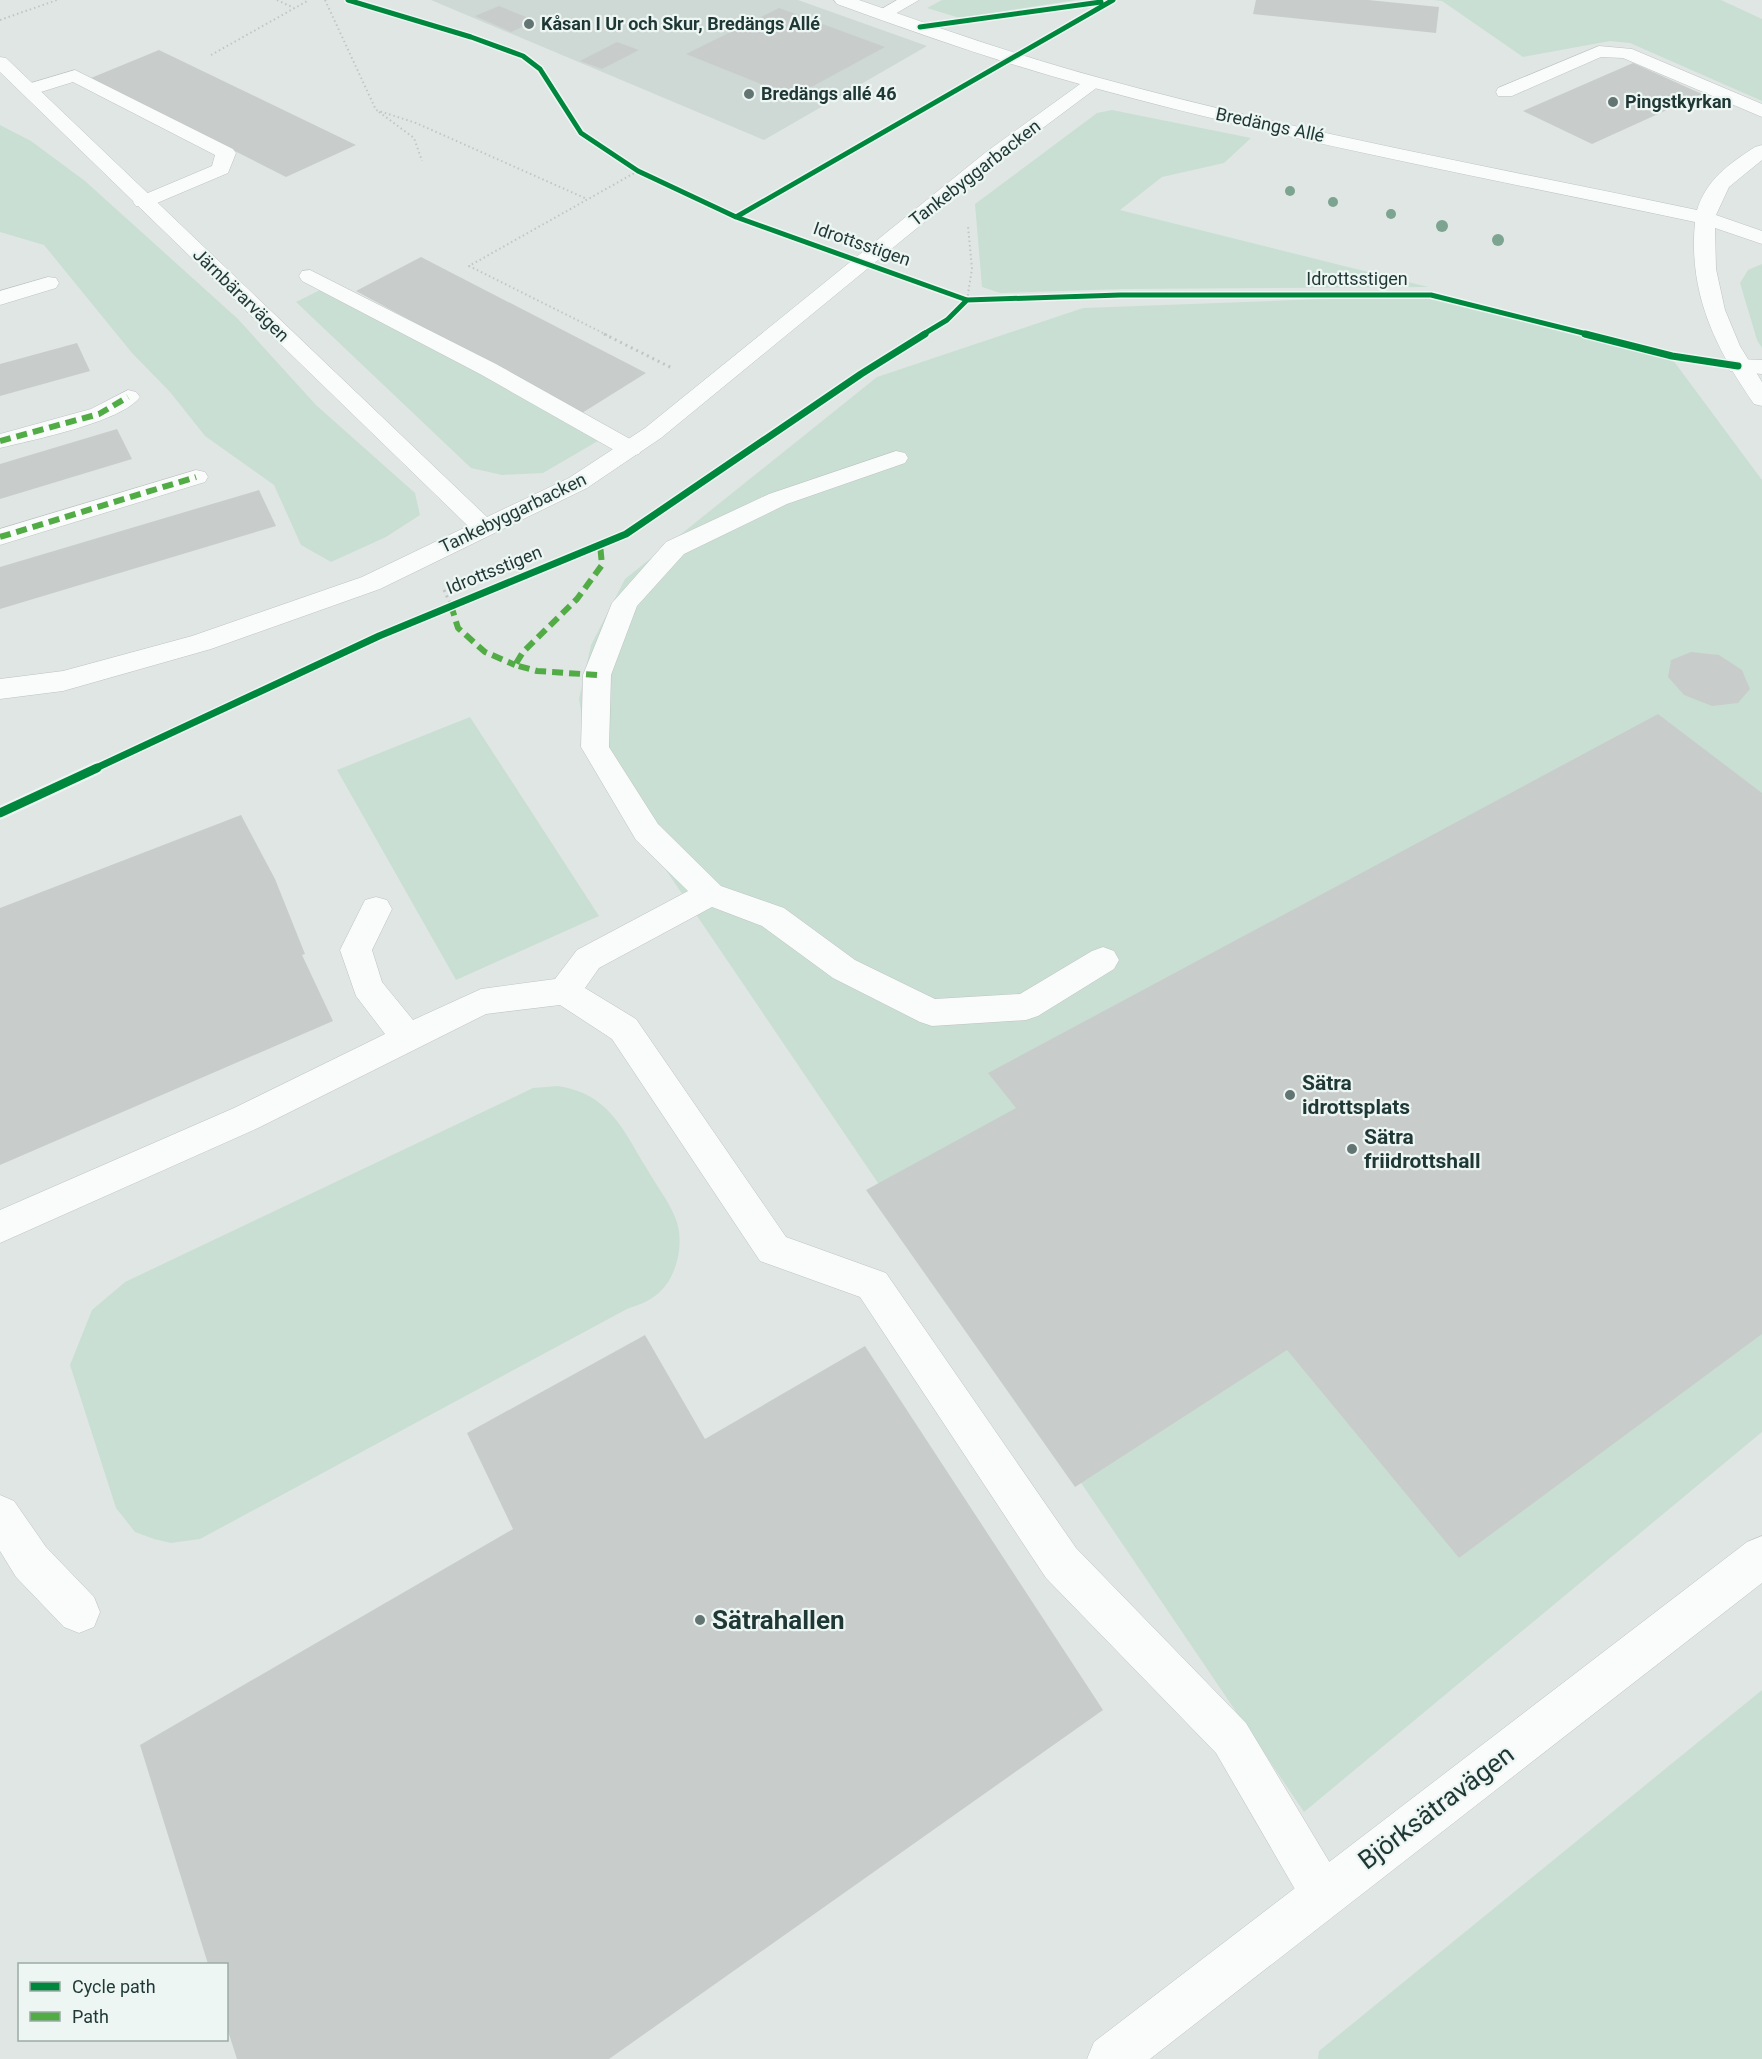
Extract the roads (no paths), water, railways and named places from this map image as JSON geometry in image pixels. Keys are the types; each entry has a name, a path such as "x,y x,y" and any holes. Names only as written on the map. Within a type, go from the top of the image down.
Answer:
{"street":[{"name":"Bredängs Allé","path":"843,0 990,52 1094,83 1258,123 1705,218 1762,238"},
{"path":"882,14 910,0"},
{"path":"1505,92 1599,51 1626,53 1762,111"},
{"name":"Järnbärarvägen","path":"0,62 143,202 212,264 483,526"},
{"path":"28,90 75,76 226,153 221,169 143,202"},
{"name":"Tankebyggarbacken","path":"0,689 63,681 201,643 371,583 483,526 578,483 630,449 710,387 950,190 1094,83"},
{"path":"1762,151 1727,176 1712,198 1705,218 1705,282 1714,316 1738,366 1762,399"},
{"name":"Bredängs Allé","path":"1705,218 1762,221"},
{"path":"310,276 488,369 630,449"},
{"path":"0,298 48,283"},
{"path":"1738,366 1762,367"},
{"path":"0,441 99,414 128,397"},
{"path":"896,458 778,499 675,548 625,603 597,675 595,747 646,832 710,894 773,917 844,969 932,1013 1026,1007 1103,960"},
{"path":"0,537 196,477"},
{"path":"565,991 588,959 710,894"},
{"path":"376,909 356,950 367,987 406,1037"},
{"path":"0,1227 246,1118 406,1037 481,1002 565,991 624,1029 773,1249 873,1285 1061,1563 1231,1738 1323,1894"},
{"path":"0,1515 31,1562 79,1612"},
{"name":"Björksätravägen","path":"1133,2052 1323,1894 1762,1557"}],"place":[{"name":"Kåsan I Ur och Skur, Bredängs Allé","path":"529,24"},
{"name":"Bredängs allé 46","path":"749,94"},
{"name":"Pingstkyrkan","path":"1613,102"},
{"name":"Sätra idrottsplats","path":"1290,1095"},
{"name":"Sätra friidrottshall","path":"1352,1149"},
{"name":"Sätrahallen","path":"700,1620"}]}
